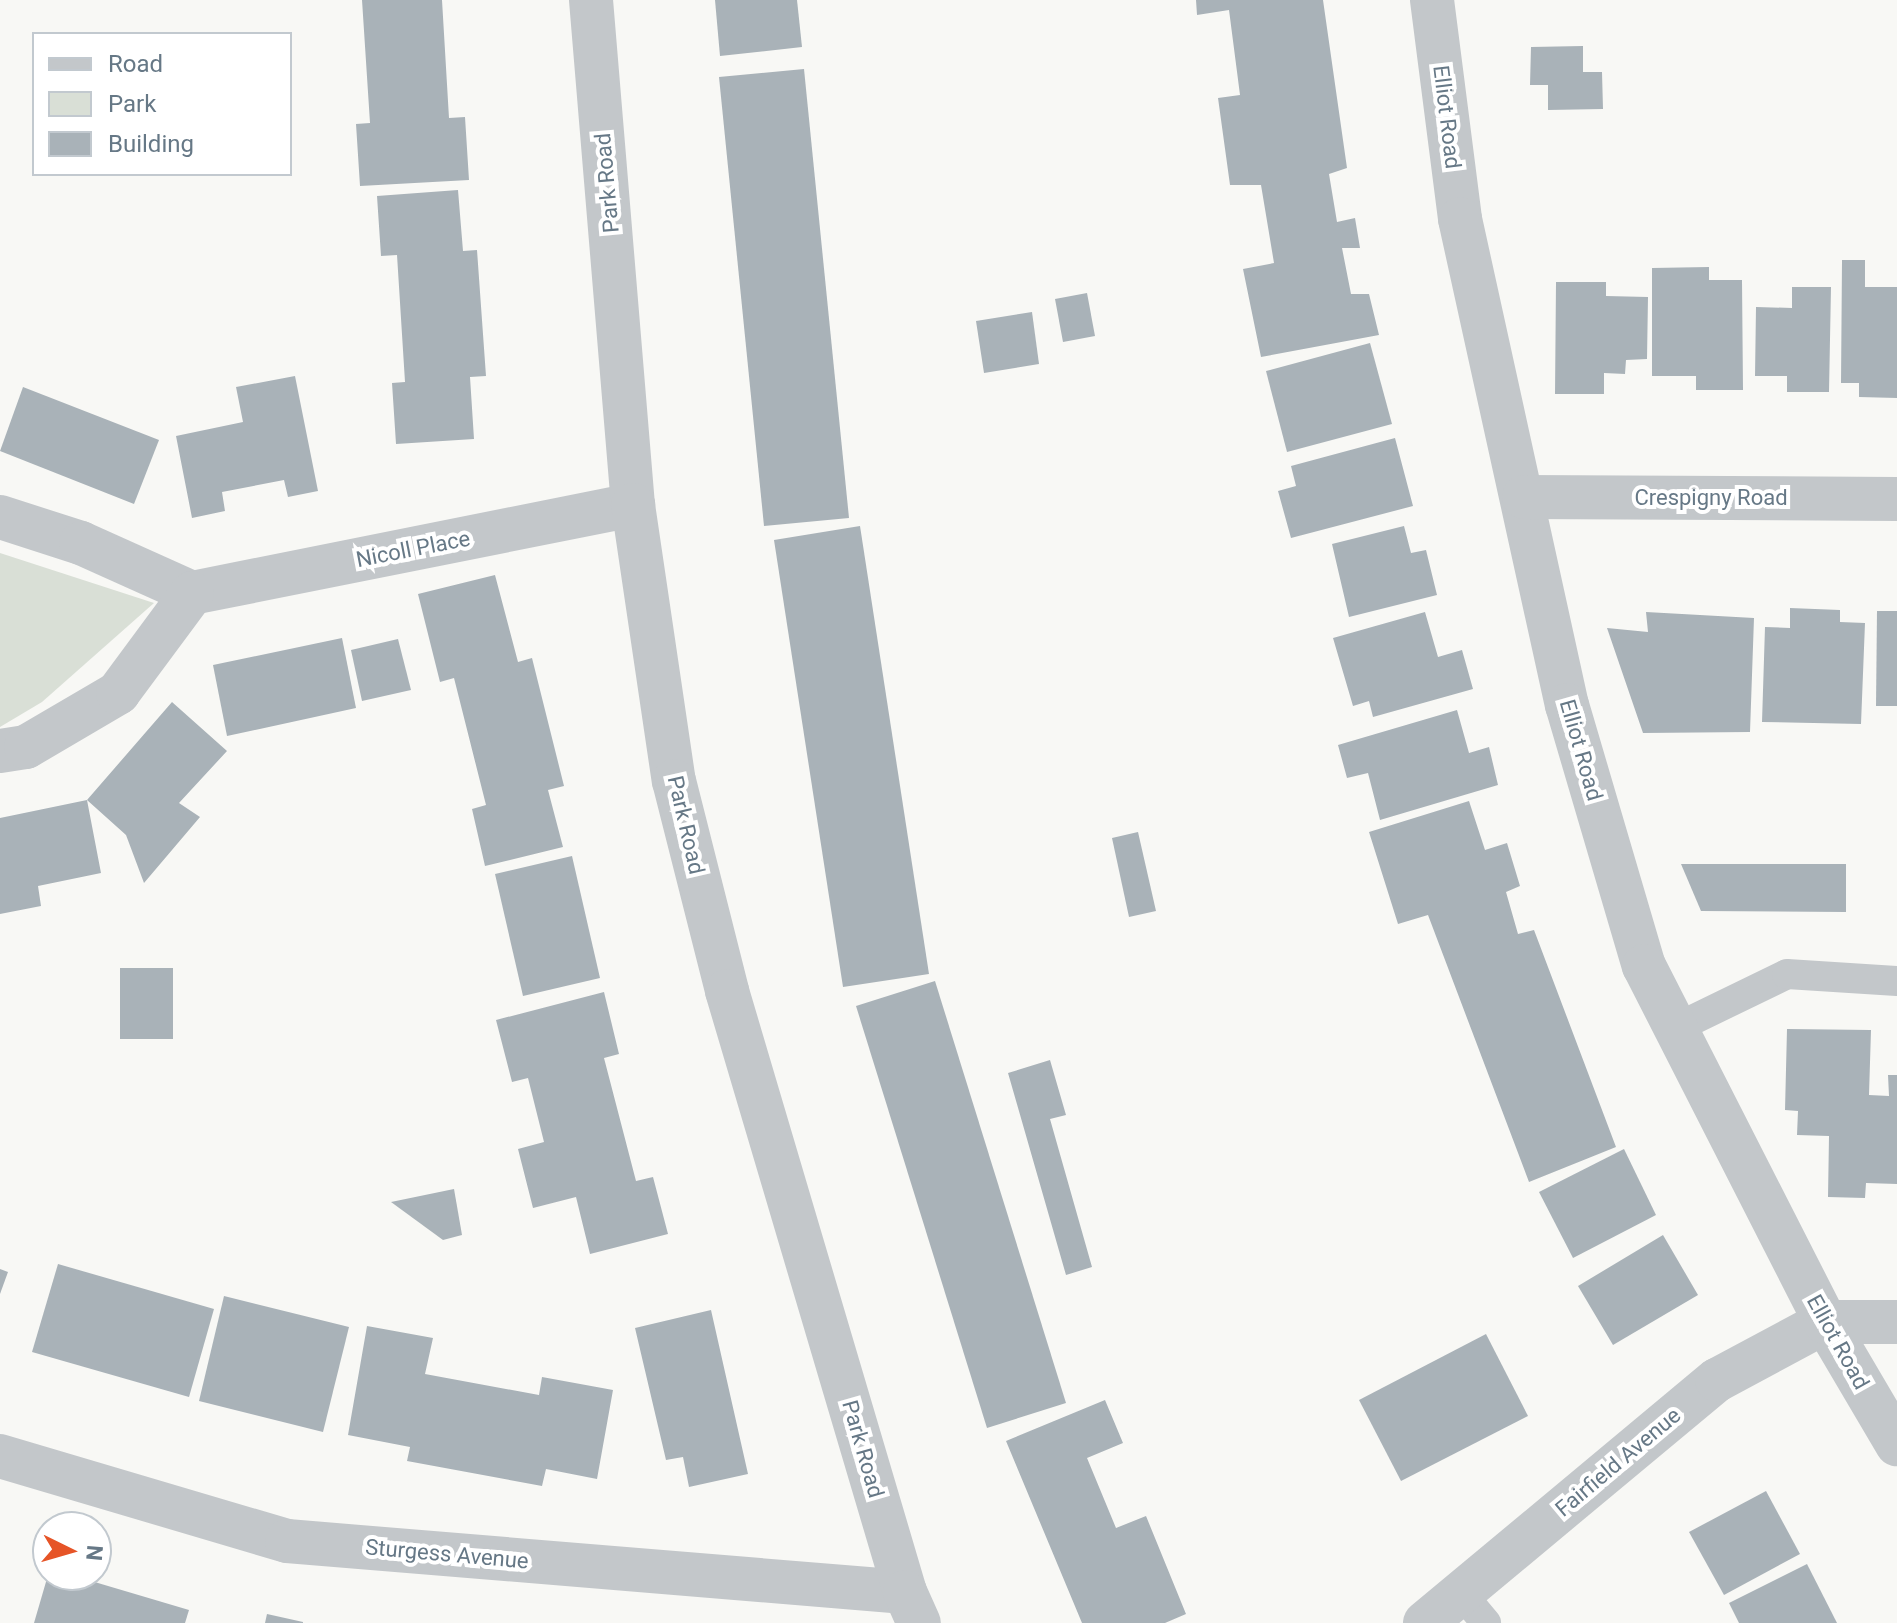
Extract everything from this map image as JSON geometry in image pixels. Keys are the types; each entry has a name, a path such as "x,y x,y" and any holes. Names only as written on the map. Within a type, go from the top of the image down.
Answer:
{"street":[{"name":"Park Road","path":"591,0 633,505 674,781 727,991 912,1608"},
{"name":"Elliot Road","path":"1432,0 1460,219 1524,497 1567,705 1644,966 1825,1322 1897,1444"},
{"name":"Crespigny Road","path":"1524,497 1897,499"},
{"name":"Nicoll Place","path":"192,593 633,505"},
{"path":"0,517 81,543 192,593 118,693 26,747 0,751"},
{"path":"1825,1322 1897,1322"},
{"name":"Fairfield Avenue","path":"1425,1623 1473,1608 1717,1380 1825,1322"},
{"name":"Sturgess Avenue","path":"0,1456 287,1541 912,1608"}],"lane":[{"path":"1676,1028 1787,974 1897,981"}],"green space":[{"path":"0,553 154,603 42,702 0,727"}],"building":[{"path":"362,0 442,0 449,118 465,117 469,180 360,186 356,124 370,123"},
{"path":"715,0 797,0 802,47 720,56"},
{"path":"1196,0 1323,0 1347,168 1329,174 1337,222 1355,218 1360,248 1342,248 1351,294 1369,294 1379,335 1261,357 1243,269 1274,263 1261,185 1230,185 1218,98 1240,95 1229,10 1197,15"},
{"path":"1583,46 1583,72 1602,72 1603,109 1548,110 1548,85 1530,85 1531,47"},
{"path":"804,69 849,518 764,526 719,77"},
{"path":"458,190 463,251 477,250 486,376 470,377 474,439 396,444 392,383 405,382 397,255 381,256 377,196"},
{"path":"1842,260 1865,260 1865,287 1897,287 1897,398 1859,397 1859,383 1841,383"},
{"path":"1709,267 1709,280 1742,280 1743,390 1696,390 1696,376 1652,376 1652,268"},
{"path":"1556,282 1606,282 1606,296 1648,297 1647,359 1626,360 1625,374 1604,373 1604,394 1555,394"},
{"path":"1792,287 1831,287 1829,392 1787,392 1787,376 1755,376 1756,307 1792,308"},
{"path":"1087,293 1095,336 1063,342 1055,299"},
{"path":"1032,312 1039,364 984,373 976,321"},
{"path":"1370,343 1392,424 1287,452 1266,371"},
{"path":"295,376 318,491 288,497 284,480 222,492 225,511 192,518 176,436 243,422 236,387"},
{"path":"23,387 159,440 134,504 0,451"},
{"path":"1395,438 1413,506 1291,538 1278,491 1296,486 1291,466"},
{"path":"860,526 929,974 843,987 774,540"},
{"path":"1404,526 1411,553 1426,550 1437,595 1349,617 1332,544"},
{"path":"495,575 518,662 532,658 564,786 548,790 563,847 485,866 472,809 486,805 454,678 440,682 418,594"},
{"path":"1790,608 1840,610 1840,622 1865,623 1861,724 1762,722 1765,627 1790,628"},
{"path":"1877,611 1897,611 1897,706 1876,706"},
{"path":"1425,612 1438,657 1462,650 1473,689 1373,717 1369,701 1353,706 1333,638"},
{"path":"1646,612 1754,618 1750,732 1643,733 1607,628 1648,632"},
{"path":"342,638 356,708 227,736 213,665"},
{"path":"398,639 411,690 362,701 351,650"},
{"path":"172,702 227,751 179,803 200,817 144,883 126,835 87,800"},
{"path":"1457,710 1469,753 1489,747 1498,785 1380,820 1368,773 1347,778 1338,745"},
{"path":"87,800 101,873 38,886 41,906 0,914 0,818"},
{"path":"1469,801 1485,850 1507,843 1520,886 1506,892 1518,934 1534,930 1616,1147 1529,1182 1428,915 1398,924 1369,832"},
{"path":"1138,832 1156,911 1129,917 1112,838"},
{"path":"572,856 600,978 523,996 495,874"},
{"path":"1681,864 1846,864 1846,912 1701,911"},
{"path":"120,968 173,968 173,1039 120,1039"},
{"path":"935,981 1066,1403 987,1428 856,1006"},
{"path":"604,992 619,1054 604,1058 636,1181 653,1177 668,1234 590,1254 576,1197 533,1208 518,1149 544,1142 528,1078 512,1082 496,1020"},
{"path":"1787,1029 1871,1030 1869,1095 1889,1096 1888,1075 1897,1075 1897,1184 1866,1183 1865,1198 1828,1197 1829,1136 1797,1135 1798,1111 1785,1110"},
{"path":"1050,1060 1066,1115 1050,1119 1092,1267 1066,1275 1008,1073"},
{"path":"1624,1149 1656,1215 1573,1258 1539,1192"},
{"path":"454,1189 462,1235 443,1240 391,1202"},
{"path":"1663,1235 1698,1295 1613,1345 1578,1286"},
{"path":"58,1264 214,1309 189,1397 32,1352"},
{"path":"0,1269 8,1272 0,1294"},
{"path":"224,1296 349,1327 323,1432 199,1401"},
{"path":"711,1310 748,1474 689,1487 683,1457 666,1460 635,1328"},
{"path":"367,1326 433,1338 425,1374 539,1395 542,1377 613,1390 597,1479 546,1469 542,1486 407,1461 410,1447 348,1435"},
{"path":"1486,1334 1528,1416 1401,1481 1359,1400"},
{"path":"1105,1400 1123,1443 1087,1458 1116,1528 1146,1516 1186,1614 1165,1623 1082,1623 1006,1441"},
{"path":"1766,1491 1800,1554 1724,1595 1689,1532"},
{"path":"1807,1564 1837,1623 1739,1623 1729,1603"},
{"path":"112,1587 189,1610 185,1623 34,1623 43,1591 112,1591"},
{"path":"267,1614 303,1622 303,1623 265,1623"}]}
